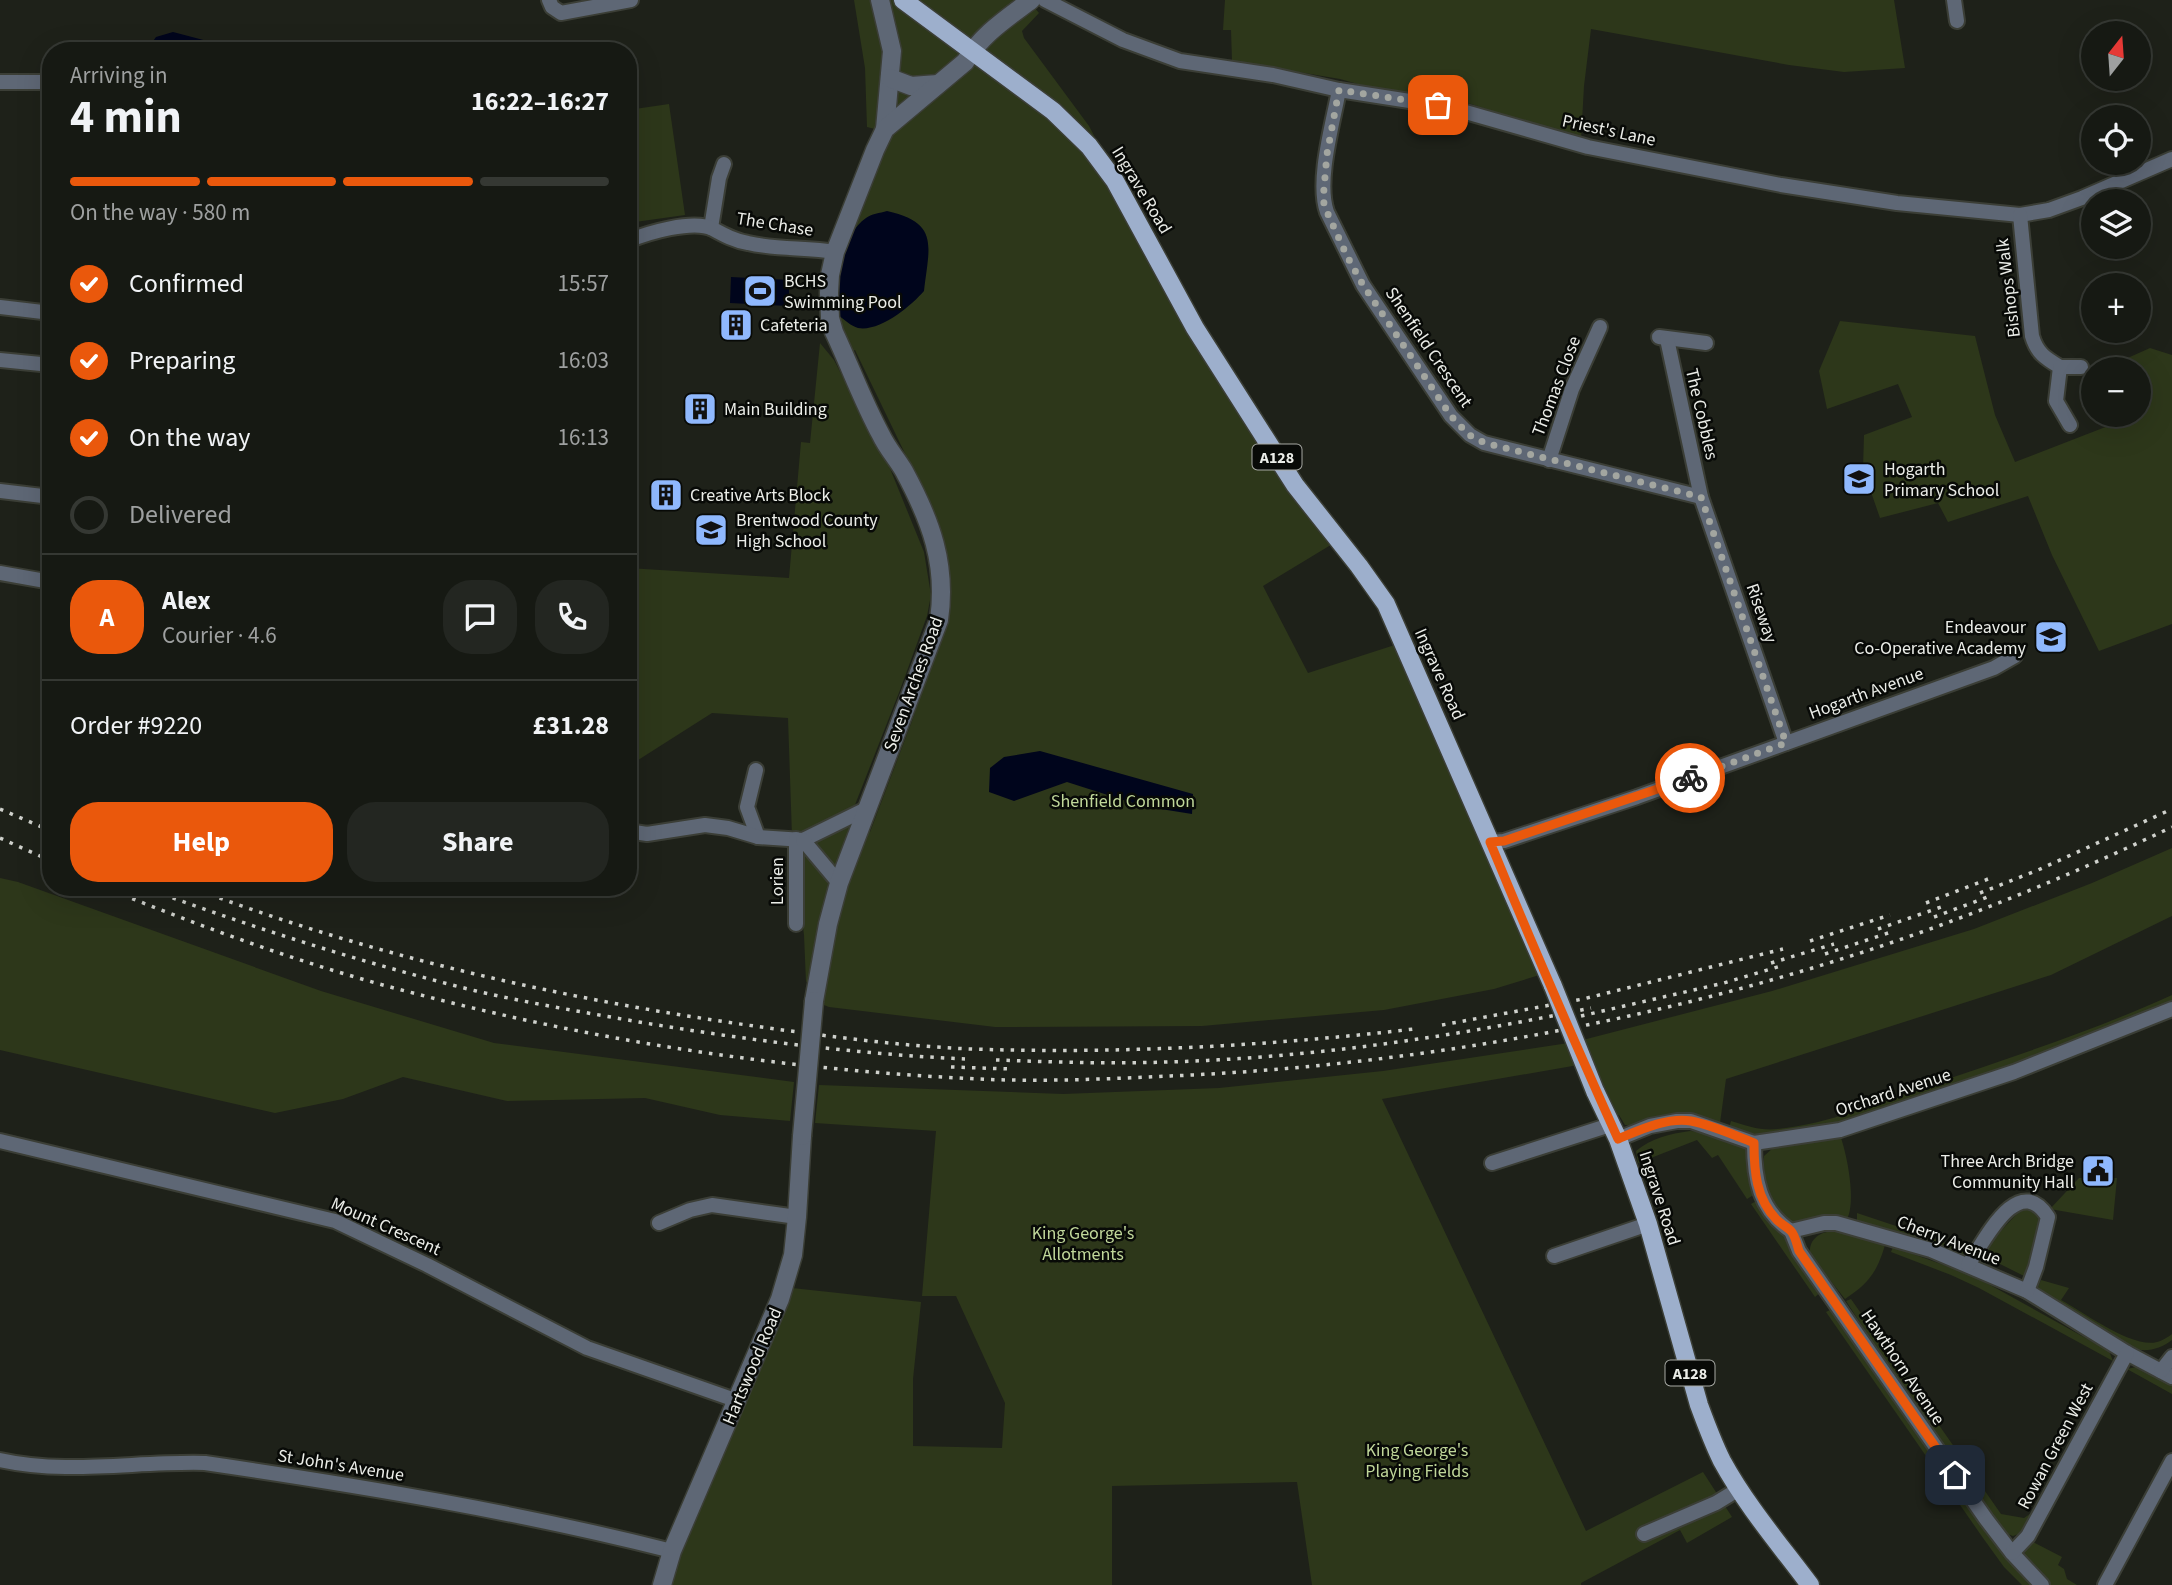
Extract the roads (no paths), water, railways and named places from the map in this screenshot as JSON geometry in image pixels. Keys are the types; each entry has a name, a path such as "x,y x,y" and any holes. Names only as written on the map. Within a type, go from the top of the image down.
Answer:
{"main road":[{"name":"Ingrave Road","path":"903,0 973,49 1053,111 1089,146 1115,181 1195,328 1295,485 1386,604 1614,1132 1648,1224 1699,1405 1721,1459 1739,1489 1810,1585"}],"street":[{"path":"549,0 552,7 561,13 631,0"},
{"name":"Seven Arches Road","path":"880,0 892,51 886,129"},
{"name":"Seven Arches Road","path":"802,1136 814,1001 828,924 839,883 866,809 939,620 943,594 941,568 930,526 904,470 881,435 834,332 830,318 830,284 835,252 875,150 886,129 965,62 993,27 1031,0"},
{"name":"Priest's Lane","path":"1045,0 1094,26 1167,58 1196,65 1273,75 1339,90 1448,107 1580,145 1781,185 1896,203 2020,215 2049,210 2082,198 2172,159"},
{"path":"1954,0 1957,22"},
{"path":"890,78 911,86 938,84"},
{"path":"0,82 42,82"},
{"name":"Shenfield Crescent","path":"1339,90 1327,154 1323,200 1332,226 1363,285 1451,416 1469,435 1485,443 1701,497"},
{"name":"The Chase","path":"711,228 719,178 724,164"},
{"name":"Bishops Walk","path":"2020,215 2032,336 2035,347 2042,356 2060,367"},
{"name":"The Chase","path":"637,237 649,232 679,227 711,228 747,243 835,252"},
{"path":"0,307 42,312"},
{"name":"Thomas Close","path":"1549,460 1559,422 1600,327"},
{"name":"The Cobbles","path":"1701,497 1662,338 1706,344"},
{"path":"0,360 42,364"},
{"path":"2070,425 2056,401 2060,367 2081,367"},
{"path":"0,491 42,496"},
{"name":"Riseway","path":"1701,497 1786,743"},
{"path":"0,573 42,580"},
{"name":"Hogarth Avenue","path":"1490,842 1504,841 1637,797 1994,668 2015,656"},
{"path":"756,770 747,807 758,837"},
{"path":"637,832 648,834 705,825 728,828 758,837 799,840 866,809"},
{"path":"799,840 839,883"},
{"name":"Lorien","path":"796,924 799,840"},
{"name":"Orchard Avenue","path":"1492,1163 1614,1132 1677,1121 1691,1121 1754,1143 1840,1130 2014,1072 2172,1009"},
{"name":"Hartswood Road","path":"662,1585 672,1551 780,1299 793,1255 802,1136"},
{"name":"Mount Crescent","path":"0,1141 335,1221 428,1265 587,1348 738,1401"},
{"path":"1754,1143 1754,1171 1759,1191 1777,1220 1791,1231"},
{"path":"1968,1265 2009,1208 2020,1201 2035,1203 2048,1217 2027,1292"},
{"path":"659,1223 690,1210 712,1205 797,1217"},
{"name":"Cherry Avenue","path":"1791,1231 1824,1223 1836,1223 1931,1250 2027,1292 2167,1374"},
{"path":"1554,1256 1648,1224"},
{"name":"Hawthorn Avenue","path":"1791,1231 1799,1251 1887,1381 2012,1553 2042,1585"},
{"name":"Rowan Green West","path":"2012,1553 2028,1536 2127,1353"},
{"path":"2167,1374 2172,1357"},
{"name":"St John's Avenue","path":"0,1460 36,1467 205,1463 466,1505 672,1551"},
{"path":"2105,1585 2172,1461"},
{"path":"1644,1534 1716,1503 1739,1489"}],"water":[{"path":"173,32 211,42 152,42 156,37"},
{"path":"887,211 916,222 923,230 928,249 924,291 885,322 858,328 839,316 841,263 857,226 868,217"},
{"name":"BCHS Swimming Pool","path":"731,277 789,280 789,306 730,303"},
{"path":"1040,751 1193,794 1192,814 1142,806 1067,782 1014,801 989,792 990,768 1004,757"}],"railway":[{"path":"0,809 42,827"},
{"path":"1980,893 2038,870 2172,809"},
{"path":"126,896 219,932 337,972 486,1011 625,1040 765,1061 907,1075 978,1079 1098,1079 1257,1071 1344,1063 1431,1052 1602,1022 1771,980 1854,955 2055,880 2172,827"},
{"path":"0,838 42,857"},
{"path":"1926,903 1988,879"},
{"path":"1934,917 1993,895"},
{"path":"169,896 347,956 513,999 639,1022 761,1040 883,1054 965,1059"},
{"path":"214,896 327,934 397,954 539,988 682,1015 862,1040 971,1049 1138,1049 1248,1044 1414,1029"},
{"path":"1878,929 1944,906"},
{"path":"1810,941 1890,915"},
{"path":"1825,954 1891,932"},
{"path":"1771,963 1834,944"},
{"path":"1442,1025 1583,999 1783,949"},
{"path":"1581,1016 1724,983 1784,965"},
{"path":"996,1060 1146,1063 1274,1056 1433,1037 1591,1008"},
{"path":"951,1067 1011,1069"}],"place":[{"name":"BCHS Swimming Pool","path":"760,291"},
{"name":"Cafeteria","path":"736,325"},
{"name":"Main Building","path":"700,409"},
{"name":"Hogarth Primary School","path":"1859,479"},
{"name":"Creative Arts Block","path":"666,495"},
{"name":"Brentwood County High School","path":"711,530"},
{"name":"Endeavour Co-Operative Academy","path":"2051,637"},
{"name":"Three Arch Bridge Community Hall","path":"2098,1171"}],"park label":[{"name":"Shenfield Common","path":"1123,801"},
{"name":"King George's Allotments","path":"1083,1243"},
{"name":"King George's Playing Fields","path":"1417,1460"}]}
